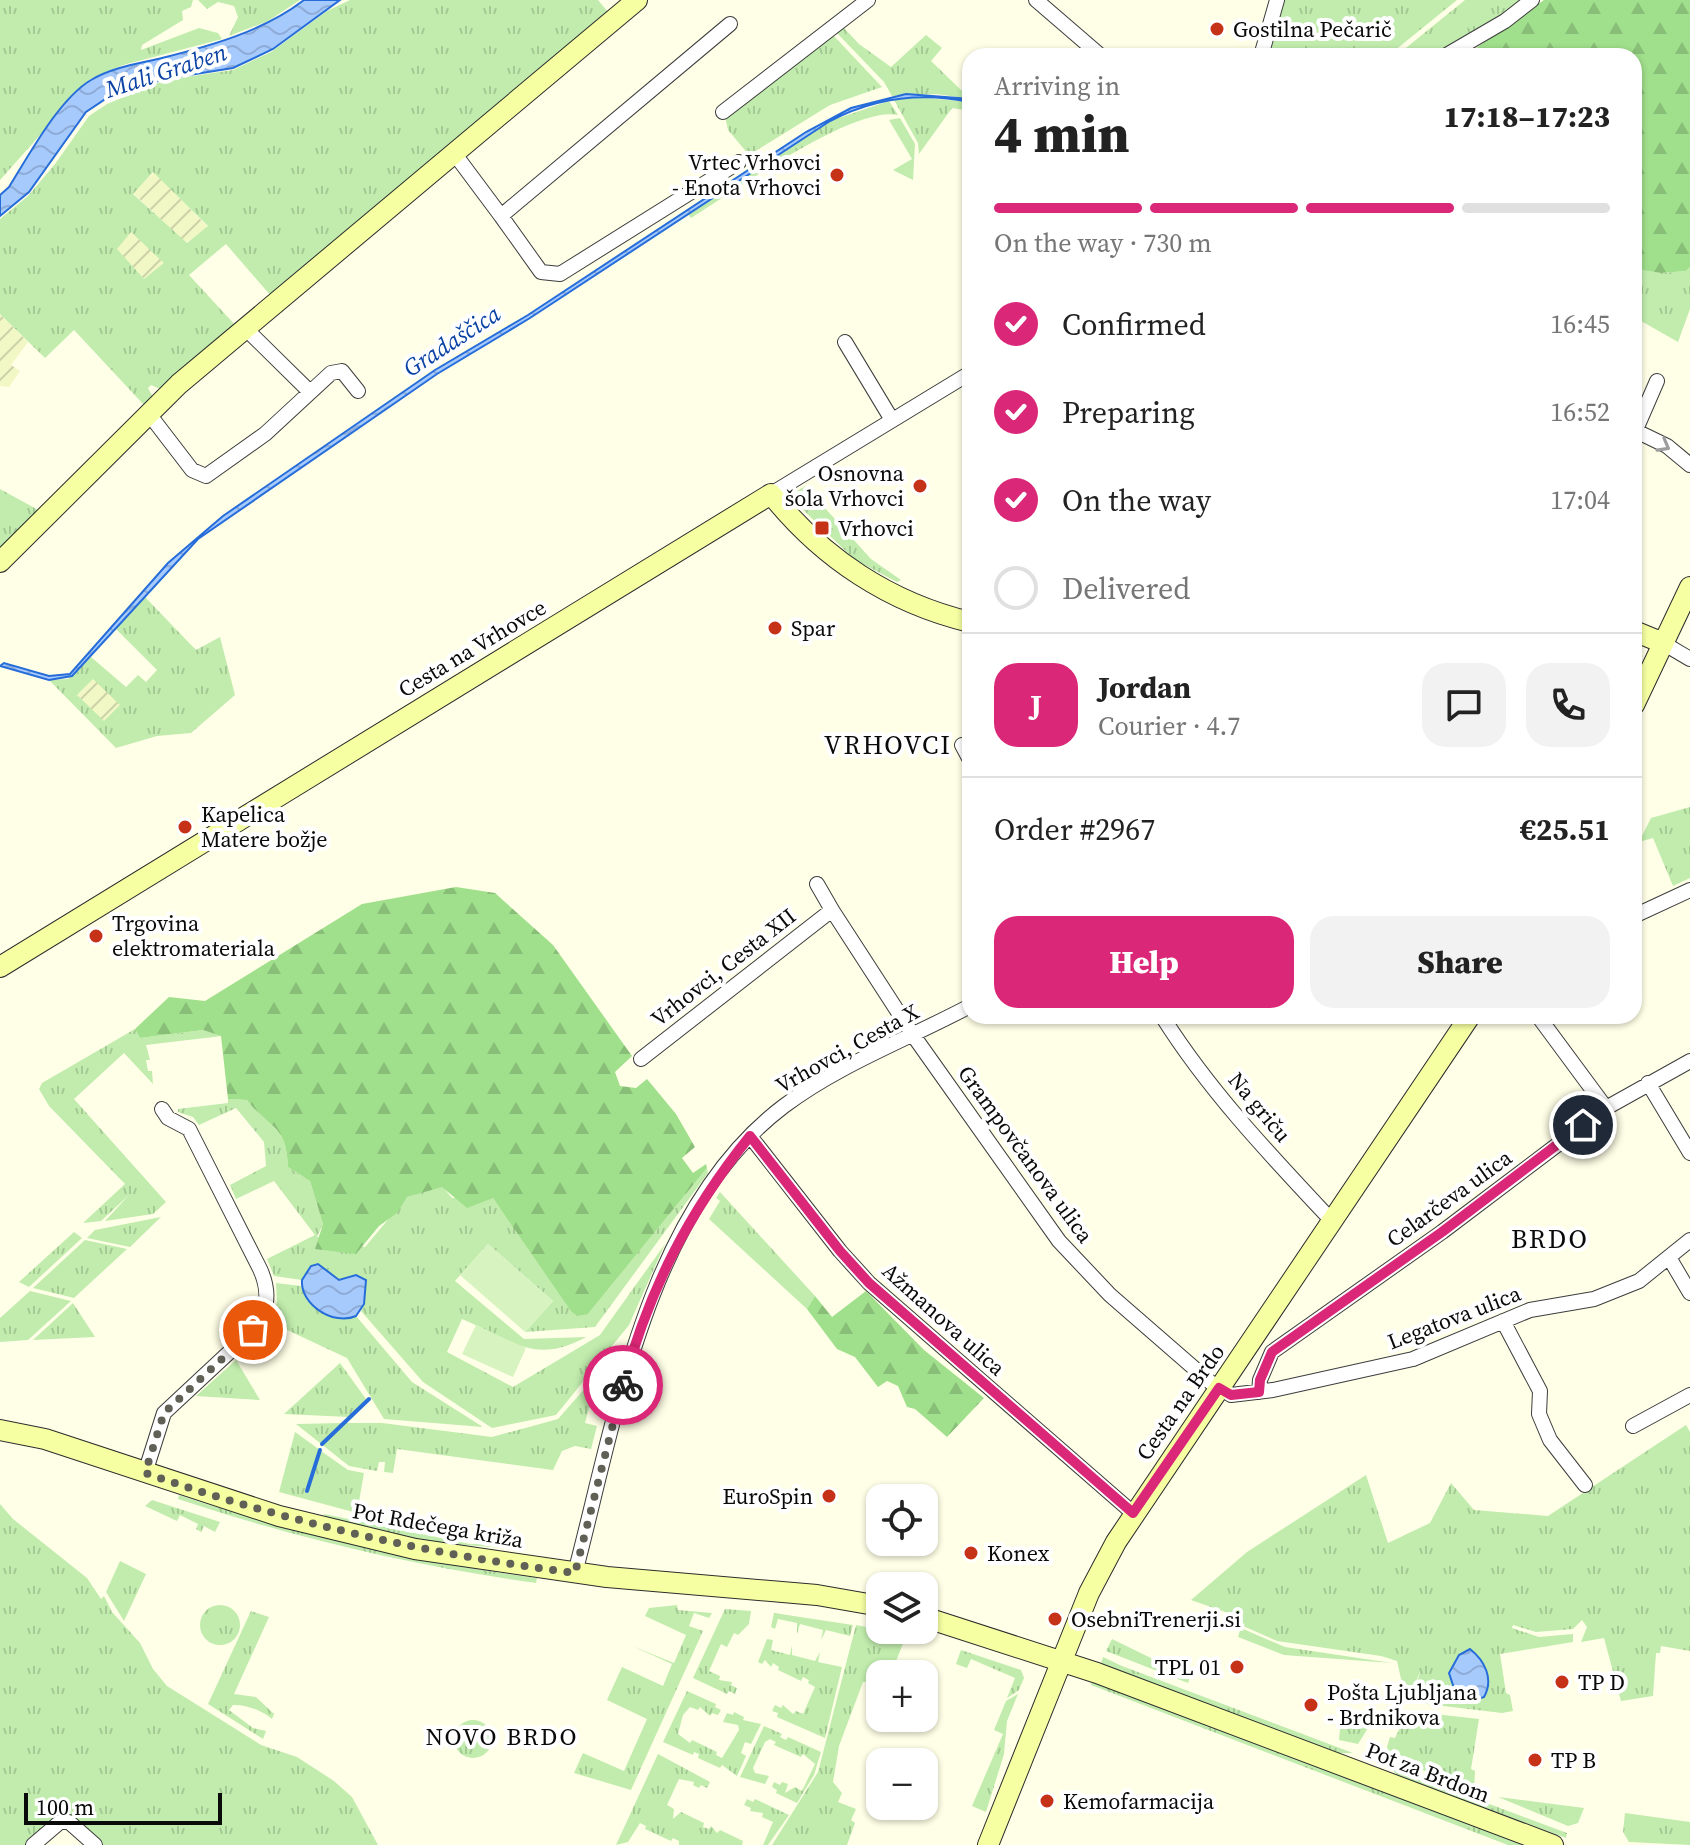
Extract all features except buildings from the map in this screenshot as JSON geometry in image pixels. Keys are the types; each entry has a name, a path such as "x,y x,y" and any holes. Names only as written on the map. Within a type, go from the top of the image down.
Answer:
{"street":[{"path":"0,562 149,414 245,328 637,0"},
{"path":"723,112 868,0"},
{"path":"1036,0 1092,48"},
{"path":"1263,48 1277,0"},
{"path":"1459,48 1505,21 1532,0"},
{"path":"501,216 730,24"},
{"path":"454,153 541,272 560,274 739,162"},
{"path":"245,328 310,392"},
{"path":"845,342 892,420"},
{"path":"149,414 192,470 206,476 265,434 331,373 342,371 358,391"},
{"name":"Cesta na Vrhovce","path":"0,967 962,378"},
{"path":"1642,416 1657,381"},
{"path":"1642,436 1667,446 1690,465"},
{"path":"771,494 814,543 845,568 934,610 962,619"},
{"path":"1642,688 1690,587"},
{"path":"1642,634 1690,659"},
{"path":"817,884 913,1035"},
{"path":"1642,912 1690,890"},
{"name":"Vrhovci, Cesta XII","path":"641,1059 832,910"},
{"name":"Vrhovci, Cesta X","path":"575,1573 649,1299 695,1213 721,1173 750,1136 811,1088 962,1010"},
{"name":"Na griču","path":"1167,1024 1180,1045 1259,1142 1332,1221"},
{"name":"Cesta na Brdo","path":"988,1845 1099,1571 1133,1513 1465,1024"},
{"path":"1544,1024 1606,1108"},
{"name":"Grampovčanova ulica","path":"913,1035 1059,1241 1110,1295 1219,1388"},
{"name":"Celarčeva ulica","path":"1259,1392 1260,1380 1272,1352 1442,1232 1606,1108 1690,1061"},
{"path":"1648,1083 1690,1153"},
{"path":"145,1473 164,1413 253,1330 262,1318 267,1294 260,1269 189,1129 168,1118 162,1109"},
{"name":"Ažmanova ulica","path":"750,1136 840,1251 869,1283 1133,1513"},
{"name":"Legatova ulica","path":"1219,1388 1231,1395 1259,1392 1413,1359 1530,1310 1594,1299 1639,1281 1690,1240"},
{"path":"1670,1259 1690,1293"},
{"path":"1503,1321 1540,1391 1539,1414 1550,1440 1585,1485"},
{"path":"1633,1426 1690,1395"},
{"name":"Pot Rdečega križa","path":"0,1430 45,1439 279,1516 365,1538 470,1559 575,1573 817,1595 866,1604"},
{"path":"938,1621 1062,1660"},
{"name":"Pot za Brdom","path":"1062,1660 1553,1845"},
{"path":"33,1845 60,1822 69,1822 95,1845"}],"green space":[{"path":"0,0 193,0 191,7 182,11 183,20 142,45 141,50 199,28 218,33 222,39 123,65 90,79 0,180"},
{"path":"198,0 300,0 268,21 229,36 238,17 234,6 218,2 207,9"},
{"path":"350,0 598,0 608,12 271,296 226,244 189,275 236,326 160,389 151,385 148,388 153,397 144,405 74,330 45,358 0,314 0,219 28,196 89,116 107,104 165,80 233,70 271,52 327,11","holes":["153,172 208,226 187,243 133,194","131,232 164,263 144,279 117,249"]},
{"path":"1283,0 1457,0 1398,48 1271,48"},
{"path":"1465,0 1524,0 1479,32 1450,47 1406,48"},
{"path":"1544,0 1690,0 1690,267 1686,271 1661,273 1642,270 1642,48 1476,48"},
{"path":"843,27 859,44 891,67 926,35 942,48 931,61 962,90 962,98 937,94 892,96 884,82 835,31"},
{"path":"832,34 882,87 830,105 749,155 728,130 725,116"},
{"path":"915,97 962,101 962,110 952,108 919,154 918,143 894,100"},
{"path":"889,101 898,115 877,116 823,137 763,171 691,218 688,214 830,121"},
{"path":"900,118 915,144 913,180 893,170 912,159 889,120"},
{"path":"154,172 208,227 186,243 133,193"},
{"path":"131,232 165,263 144,279 116,249"},
{"path":"1690,267 1690,309 1678,342 1642,322 1642,270 1661,273 1686,271"},
{"path":"0,314 28,342 11,365 20,371 9,387 0,386"},
{"path":"805,486 871,559 901,580 897,582 855,560 794,501 791,495"},
{"path":"0,489 42,512 0,550"},
{"path":"144,596 196,650 220,637 235,695 191,733 157,736 116,748 49,680 68,679 91,657 126,687 138,675 146,682 157,670 116,629","holes":["93,679 120,705 104,721 77,695"]},
{"path":"94,678 121,705 104,722 77,695"},
{"path":"1690,807 1690,878 1673,886 1653,838 1642,841 1651,818"},
{"path":"456,887 495,893 553,945 632,1056 615,1072 620,1086 636,1088 647,1079 676,1114 695,1147 682,1158 693,1173 706,1164 707,1168 588,1314 577,1316 571,1311 493,1198 467,1208 442,1187 407,1197 397,1213 379,1226 356,1254 315,1249 323,1224 310,1181 288,1167 287,1153 280,1135 247,1100 228,1099 221,1036 203,1030 140,1038 135,1029 169,997 205,1001 362,904"},
{"path":"135,1029 140,1038 203,1030 222,1036 146,1045 150,1060 146,1060 148,1071 152,1071 153,1084 124,1053 74,1099 166,1202 153,1214 105,1221 129,1195 101,1221 83,1223 125,1184 49,1106 39,1089 42,1083"},
{"path":"228,1099 247,1100 276,1129 284,1142 288,1167 310,1181 323,1224 317,1237 365,1247 407,1197 442,1186 452,1198 493,1198 530,1250 588,1314 707,1168 708,1173 595,1327 525,1332 553,1301 488,1244 455,1281 524,1339 586,1337 552,1349 537,1349 509,1341 462,1319 447,1352 513,1387 600,1335 665,1244 629,1325 556,1415 492,1428 423,1382 361,1311 364,1304 356,1275 339,1280 318,1264 311,1266 302,1280 274,1276 267,1259 315,1235 274,1181 236,1199 230,1185 266,1166 264,1142 236,1108 199,1125 193,1117 178,1112 178,1109 228,1103"},
{"path":"720,1192 815,1296 807,1309 709,1219 720,1201 716,1198"},
{"path":"161,1217 130,1247 87,1238 95,1230"},
{"path":"74,1232 82,1238 29,1287 19,1282"},
{"path":"85,1240 127,1249 74,1298 33,1288"},
{"path":"488,1244 553,1301 525,1332 460,1275"},
{"path":"276,1283 301,1286 309,1301 323,1313 339,1318 356,1316 412,1382 483,1427 384,1419 347,1358 270,1322 277,1302"},
{"path":"30,1291 71,1301 28,1340 0,1342 0,1318"},
{"path":"866,1291 924,1350 984,1398 947,1437 915,1409 907,1407 898,1386 887,1381 878,1387 855,1357 837,1349 807,1309 815,1296 832,1317"},
{"path":"73,1303 95,1337 33,1340"},
{"path":"476,1325 526,1348 513,1377 462,1354"},
{"path":"623,1345 603,1402 591,1400 585,1423 597,1426 591,1449 575,1446 562,1451 553,1470 397,1449 393,1473 384,1472 385,1462 379,1462 377,1471 349,1466 296,1424 342,1423 337,1430 345,1423 382,1423 492,1437 558,1419"},
{"path":"236,1360 260,1400 196,1396"},
{"path":"340,1363 366,1399 349,1417 284,1414"},
{"path":"1686,1425 1690,1432 1690,1651 1661,1646 1660,1653 1656,1653 1653,1696 1621,1701 1604,1638 1581,1642 1587,1627 1582,1620 1573,1629 1536,1632 1513,1625 1512,1628 1539,1637 1573,1634 1573,1642 1500,1654 1506,1693 1510,1695 1513,1711 1502,1713 1410,1702 1421,1670 1412,1690 1401,1679 1397,1661 1277,1641 1243,1626 1231,1614 1191,1600 1247,1552 1366,1475 1388,1543 1430,1523 1451,1483 1474,1510 1548,1516"},
{"path":"295,1432 320,1450 306,1492 321,1451 348,1470 364,1473 357,1513 279,1492"},
{"path":"179,1495 311,1534 447,1564 537,1578 536,1583 355,1549 222,1513 178,1499"},
{"path":"152,1500 220,1522 215,1532 204,1526 201,1532 196,1529 198,1524 180,1515 177,1521 145,1506"},
{"path":"0,1504 13,1519 87,1578 101,1599 104,1596 112,1612 140,1643 153,1669 167,1686 261,1745 297,1757 334,1781 352,1797 378,1845 100,1845 65,1813 28,1845 0,1845"},
{"path":"324,1514 470,1544 504,1543 503,1548 416,1541 325,1518"},
{"path":"120,1561 146,1574 124,1621 106,1592"},
{"path":"220,1605 234,1611 240,1625 234,1639 220,1645 206,1639 200,1625 206,1611"},
{"path":"677,1605 678,1610 712,1613 709,1618 694,1613 689,1626 703,1631 631,1790 574,1773 583,1753 624,1771 647,1719 607,1700 622,1667 663,1686 672,1664 632,1646 674,1663 686,1635 645,1616 649,1608"},
{"path":"725,1609 751,1611 749,1624 738,1635 734,1633 727,1647 721,1644 709,1671 720,1676 719,1680 732,1682 731,1685 737,1688 735,1694 729,1691 727,1694 693,1678"},
{"path":"251,1611 269,1617 234,1694 256,1697 274,1714 272,1719 259,1711 238,1705 233,1705 229,1710 253,1728 266,1731 263,1739 208,1704"},
{"path":"774,1613 853,1625 850,1636 826,1630 821,1640 823,1630 800,1624 797,1634 797,1623 778,1619 775,1629 771,1627"},
{"path":"856,1625 866,1627 866,1644 903,1644 897,1660 866,1660 866,1682 863,1682 839,1746 833,1782 842,1793 838,1802 856,1809 851,1820 855,1823 847,1845 772,1845 818,1772"},
{"path":"1241,1628 1285,1647 1392,1663 1284,1655 1238,1637"},
{"path":"767,1639 773,1640 771,1650 790,1655 792,1645 792,1655 815,1661 820,1652 818,1662 842,1667 825,1738 777,1717 778,1713 772,1711 775,1705 781,1708 783,1705 793,1714 796,1711 803,1714 815,1687 803,1677 801,1681 778,1670 779,1667 773,1663 771,1667 765,1660 762,1664 758,1662"},
{"path":"1112,1639 1190,1677 1188,1683 1106,1651"},
{"path":"961,1650 1021,1670 1024,1678 1019,1690 1007,1698 1015,1678 971,1659 967,1668 956,1664"},
{"path":"1103,1657 1353,1753 1337,1753 1111,1668 1101,1663"},
{"path":"1092,1682 1524,1845 1508,1845 1091,1685"},
{"path":"687,1691 716,1704 715,1707 721,1710 718,1715 712,1713 710,1716 700,1707 698,1710 690,1707 683,1715 678,1734 690,1743 692,1740 717,1752 716,1755 722,1758 739,1730 738,1725 723,1722 727,1713 733,1715 734,1712 744,1717 743,1720 761,1724 751,1744 745,1742 741,1753 746,1756 737,1776 722,1765 720,1768 698,1758 699,1754 694,1752 693,1755 663,1742"},
{"path":"1018,1694 1007,1721 1004,1754 986,1812 972,1806 1003,1734 994,1730 1006,1701"},
{"path":"1408,1711 1479,1719 1471,1769 1475,1771 1474,1791 1390,1757 1387,1747 1390,1737 1395,1738"},
{"path":"1341,1717 1373,1720 1358,1744 1339,1740"},
{"path":"473,1720 487,1725 492,1739 487,1753 473,1758 459,1753 454,1739 459,1725"},
{"path":"764,1726 782,1734 780,1737 786,1740 788,1737 821,1752 814,1775 797,1803 776,1793 777,1790 772,1787 774,1782 780,1785 782,1782 788,1784 785,1793 795,1787 802,1791 815,1764 803,1754 801,1757 774,1745 776,1742 770,1739 765,1742 753,1768 755,1773 769,1776 765,1784 740,1777"},
{"path":"658,1754 710,1782 707,1788 701,1785 699,1788 693,1785 694,1782 679,1779 667,1805 674,1809 673,1819 681,1812 704,1823 703,1827 709,1829 711,1826 717,1833 720,1830 743,1841 742,1845 679,1845 679,1841 673,1838 671,1841 645,1829 646,1826 640,1823 628,1842 616,1845"},
{"path":"1388,1766 1567,1833 1566,1838 1398,1776"},
{"path":"1498,1797 1584,1808 1578,1823 1568,1826"},
{"path":"747,1799 753,1802 755,1799 789,1815 768,1845 763,1845 773,1822 762,1817 763,1813 750,1811 751,1808 744,1805"},
{"path":"1625,1813 1690,1822 1690,1845 1629,1842 1623,1832"}],"water":[{"name":"Mali Graben","path":"304,0 340,0 273,49 233,68 164,79 107,98 86,112 29,192 0,216 0,195 9,187 56,114 91,80 117,69 236,36 272,20"},
{"name":"Gradaščica","path":"906,94 962,98 898,99 864,107 830,121 530,318 437,374 198,539 72,676 49,680 0,666 4,663 49,676 70,674 168,563 223,516 435,370 528,315 806,132 851,108"},
{"path":"318,1264 339,1280 356,1275 366,1280 364,1304 356,1316 329,1316 306,1298 302,1280 311,1266"},
{"path":"1470,1649 1484,1665 1488,1677 1484,1697 1473,1701 1456,1694 1449,1673 1459,1655"}],"waterway":[{"path":"322,1444 369,1399"},
{"path":"307,1491 320,1450"}],"way so far":[{"path":"253,1330 164,1413 145,1473 279,1516 365,1538 470,1559 575,1573 623,1385"}],"place":[{"name":"Gostilna Pečarič","path":"1217,29"},
{"name":"Vrtec Vrhovci - Enota Vrhovci","path":"837,175"},
{"name":"Osnovna šola Vrhovci","path":"920,486"},
{"name":"Vrhovci","path":"822,528"},
{"name":"Spar","path":"775,628"},
{"name":"Kapelica Matere božje","path":"185,827"},
{"name":"Trgovina elektromateriala","path":"96,936"},
{"name":"EuroSpin","path":"829,1496"},
{"name":"Konex","path":"971,1553"},
{"name":"OsebniTrenerji.si","path":"1055,1619"},
{"name":"TPL 01","path":"1237,1667"},
{"name":"TP D","path":"1562,1682"},
{"name":"Pošta Ljubljana - Brdnikova","path":"1311,1705"},
{"name":"TP B","path":"1535,1760"},
{"name":"Kemofarmacija","path":"1047,1801"}],"district":[{"name":"VRHOVCI","path":"888,745"},
{"name":"BRDO","path":"1550,1239"},
{"name":"NOVO BRDO","path":"502,1737"}],"route":[{"path":"623,1385 649,1299 663,1270 711,1188 750,1136 840,1251 869,1283 1133,1513 1219,1388 1231,1395 1259,1392 1265,1364 1272,1352 1442,1232 1583,1125"}]}
